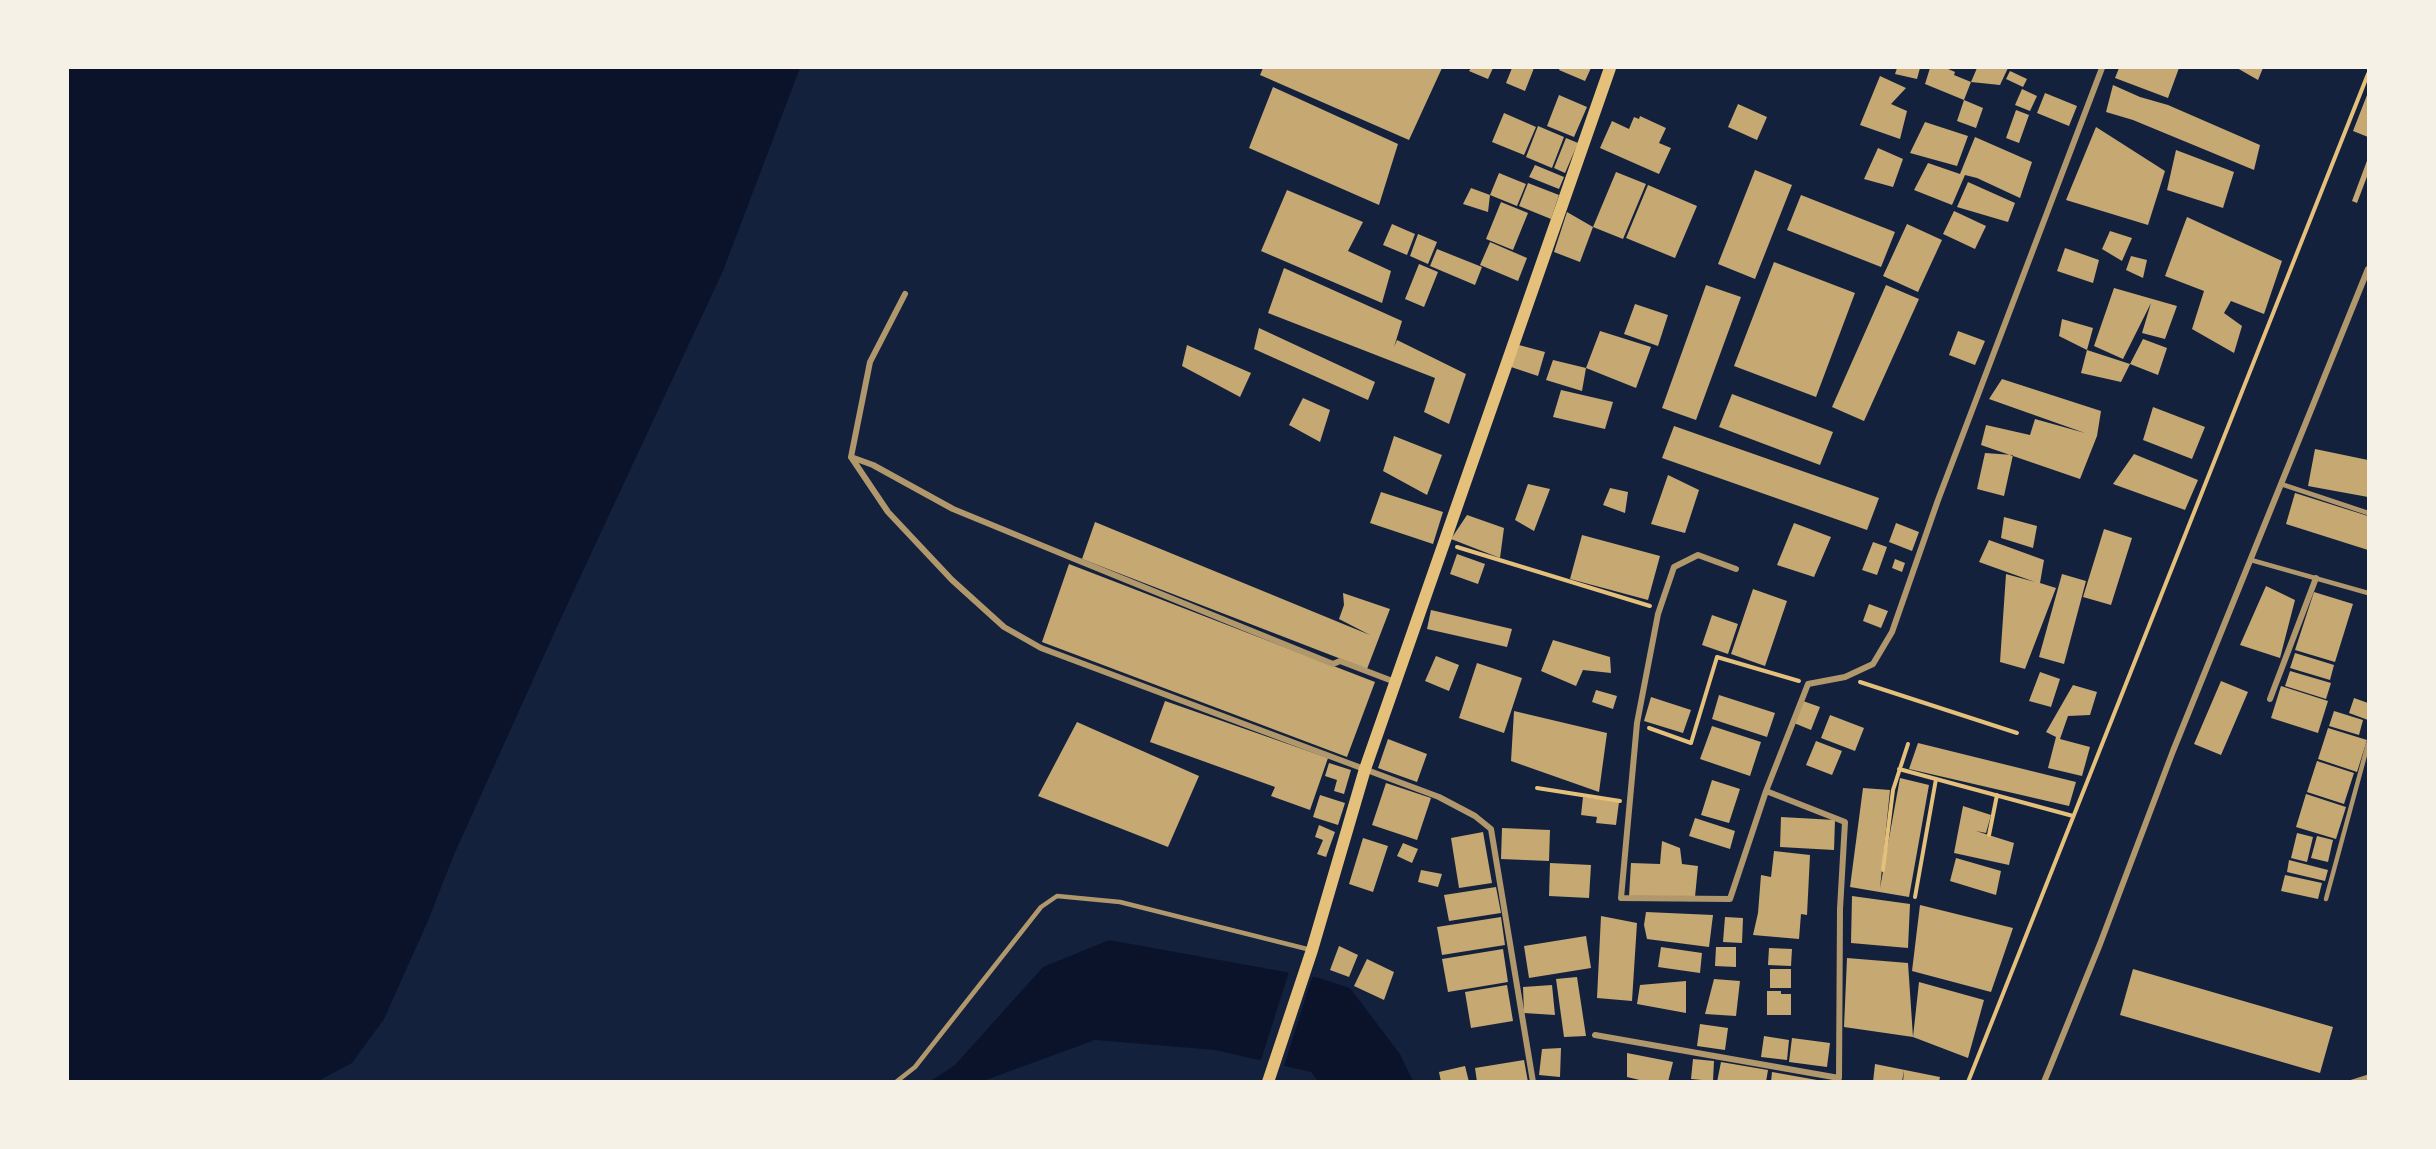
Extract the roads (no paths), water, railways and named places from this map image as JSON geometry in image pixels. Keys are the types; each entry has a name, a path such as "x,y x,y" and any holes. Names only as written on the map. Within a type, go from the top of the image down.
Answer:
{"main road":[{"path":"1268,1082 1312,950 1365,769 1610,68"}],"street":[{"path":"1736,569 1698,555 1674,567 1660,609 1637,723 1621,898 1730,899 1766,791 1808,684 1845,677 1873,664 1892,632 1938,500 2102,68"},
{"path":"2044,1082 2100,944 2173,750 2368,269"},
{"path":"905,294 870,362 851,457 888,512 952,580 1005,627 1041,648 1439,797 1475,816 1491,829 1533,1082"},
{"path":"851,457 873,465 953,509 1071,558 1333,664 1340,661 1395,682"},
{"path":"2270,699 2316,578"},
{"path":"1595,1035 1839,1078 1840,909 1845,822 1766,791"}],"lane":[{"path":"2281,484 2368,513"},
{"path":"2251,560 2368,593"},
{"path":"2326,899 2368,744"},
{"path":"896,1082 915,1066 1041,908 1057,896 1120,902 1312,950"},
{"path":"2352,1082 2368,1077"}],"water":[{"path":"68,68 800,68 723,271 561,618 453,857 428,921 384,1019 352,1063 318,1081 68,1081"},
{"path":"1109,940 1319,978 1350,988 1400,1054 1413,1081 1318,1081 1311,1072 1215,1050 1095,1040 983,1081 929,1082 955,1065 1043,967"}]}
